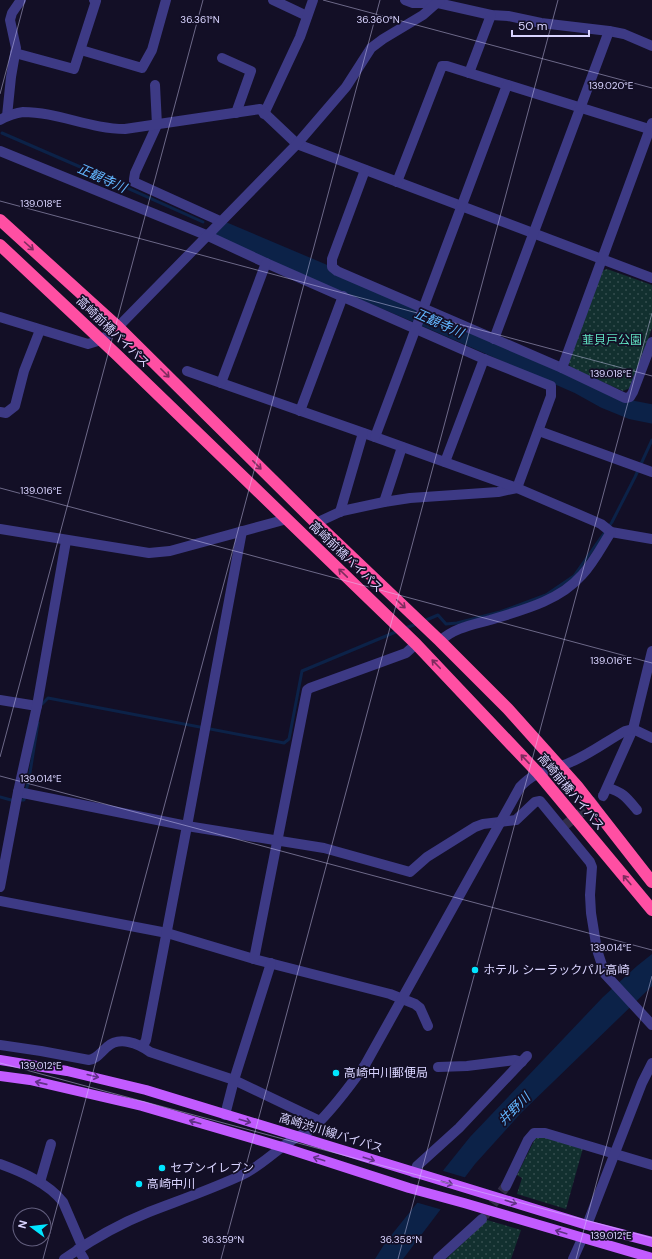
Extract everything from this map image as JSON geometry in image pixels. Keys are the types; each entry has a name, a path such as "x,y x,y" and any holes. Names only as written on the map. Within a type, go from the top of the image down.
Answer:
{"highway":[{"name":"高崎前橋バイパス","path":"0,220 118,327 316,523 440,641 508,709 560,766 652,882"},
{"name":"高崎前橋バイパス","path":"0,245 102,340 416,644 538,773 652,910"}],"main road":[{"name":"高崎渋川線バイパス","path":"0,1060 38,1065 94,1076 146,1090 298,1136 416,1174 587,1225 652,1242"},
{"path":"0,1076 30,1080 142,1106 282,1147 409,1188 652,1258"}],"street":[{"path":"21,0 12,13 10,20 15,42 15,53 3,118 22,112 44,114 111,129 126,129 260,110 296,144 652,278"},
{"path":"15,53 74,69 96,0 94,0"},
{"path":"80,50 142,68 152,50 166,0"},
{"path":"273,0 306,16"},
{"path":"264,114 300,37 306,16 313,0"},
{"path":"405,0 413,2 439,1 491,15 508,16 541,23 609,31 624,34 652,46"},
{"path":"0,318 88,344 102,340 118,327 296,144 346,87 372,48 383,39 423,15 439,1"},
{"path":"469,73 491,15"},
{"path":"494,339 609,31"},
{"path":"222,58 251,71 236,113"},
{"path":"397,182 442,66 447,66 581,108 651,128 562,368"},
{"path":"155,85 157,125 135,173 134,182 220,221"},
{"path":"375,437 507,85"},
{"path":"0,151 206,235 266,263 417,327 484,359 551,386 551,396 517,488"},
{"path":"365,170 332,259 332,267 337,271 423,310 562,368 625,398 630,397 633,392 652,342"},
{"path":"221,383 266,263"},
{"path":"300,411 343,296"},
{"path":"0,412 6,413 15,406 24,371 40,330"},
{"path":"444,462 484,359"},
{"path":"187,371 363,432 517,488 602,524 611,531 652,539"},
{"path":"539,431 644,469"},
{"path":"340,512 363,432"},
{"path":"384,502 402,447"},
{"path":"316,523 340,512 384,502 410,498 498,492 517,488"},
{"path":"0,529 66,541 149,553 170,550 287,519"},
{"path":"143,1046 146,1040 188,826 242,531"},
{"path":"440,641 453,631 524,610 547,601 563,591 583,574 611,531"},
{"path":"0,887 18,792 37,706 66,541"},
{"path":"254,959 307,690 406,653 416,644"},
{"path":"636,810 624,795 617,791 605,792 633,729 652,651"},
{"path":"0,700 37,706"},
{"path":"64,1259 110,1230 243,1174 259,1165 320,1121 365,1065 499,822 520,787 538,773 571,762 624,731 633,729 652,738"},
{"path":"18,792 188,826 331,850 410,872 427,857 475,827 483,824 516,820 535,802 540,801 563,826 590,862 592,867 590,895 592,920 597,950 607,977 652,1025"},
{"path":"0,901 167,933 254,959 390,994 415,1004 420,1008 428,1026"},
{"path":"225,1115 234,1080 271,963"},
{"path":"0,1045 89,1060 94,1059 113,1042 143,1046 150,1052 234,1080 320,1121"},
{"path":"416,1174 417,1166 459,1128 524,1059 467,1066 438,1067"},
{"path":"587,1225 644,1079 652,1063"},
{"path":"506,1186 528,1140 534,1133 545,1133 652,1165"},
{"path":"40,1182 50,1144"},
{"path":"0,1164 40,1182 54,1192 63,1202 84,1259"},
{"path":"438,1259 482,1219"},
{"path":"573,1259 582,1239"}],"green space":[{"name":"韮貝戸公園","path":"607,269 652,285 652,328 630,388 623,391 571,368 568,362 601,271"},
{"path":"536,1137 545,1137 583,1148 566,1209 517,1194 522,1178 517,1175"},
{"path":"487,1220 521,1230 511,1259 446,1259"}],"water":[{"name":"井野川","path":"652,954 652,986 521,1113 475,1164 403,1259 375,1259 385,1243 470,1137 603,997"}],"pier":[{"path":"440,1170 467,1178 443,1210 415,1202"}],"waterway":[{"name":"正観寺川","path":"2,133 203,222"},
{"name":"正観寺川","path":"225,232 414,312 578,384 605,399 632,410 652,414"},
{"path":"424,621 438,615 446,624 457,623 500,612 546,595 574,576 612,522 652,440"},
{"path":"405,628 417,624"},
{"path":"42,704 48,698 284,743 289,739 302,671 398,631"},
{"path":"0,797 11,800 24,800 38,723"}],"tunnel":[{"path":"565,825 603,796"},
{"path":"484,1216 506,1186"}],"place":[{"name":"ホテル シーラックパル高崎","path":"475,970"},
{"name":"高崎中川郵便局","path":"336,1073"},
{"name":"セブンイレブン","path":"162,1168"},
{"name":"高崎中川","path":"139,1184"}]}
